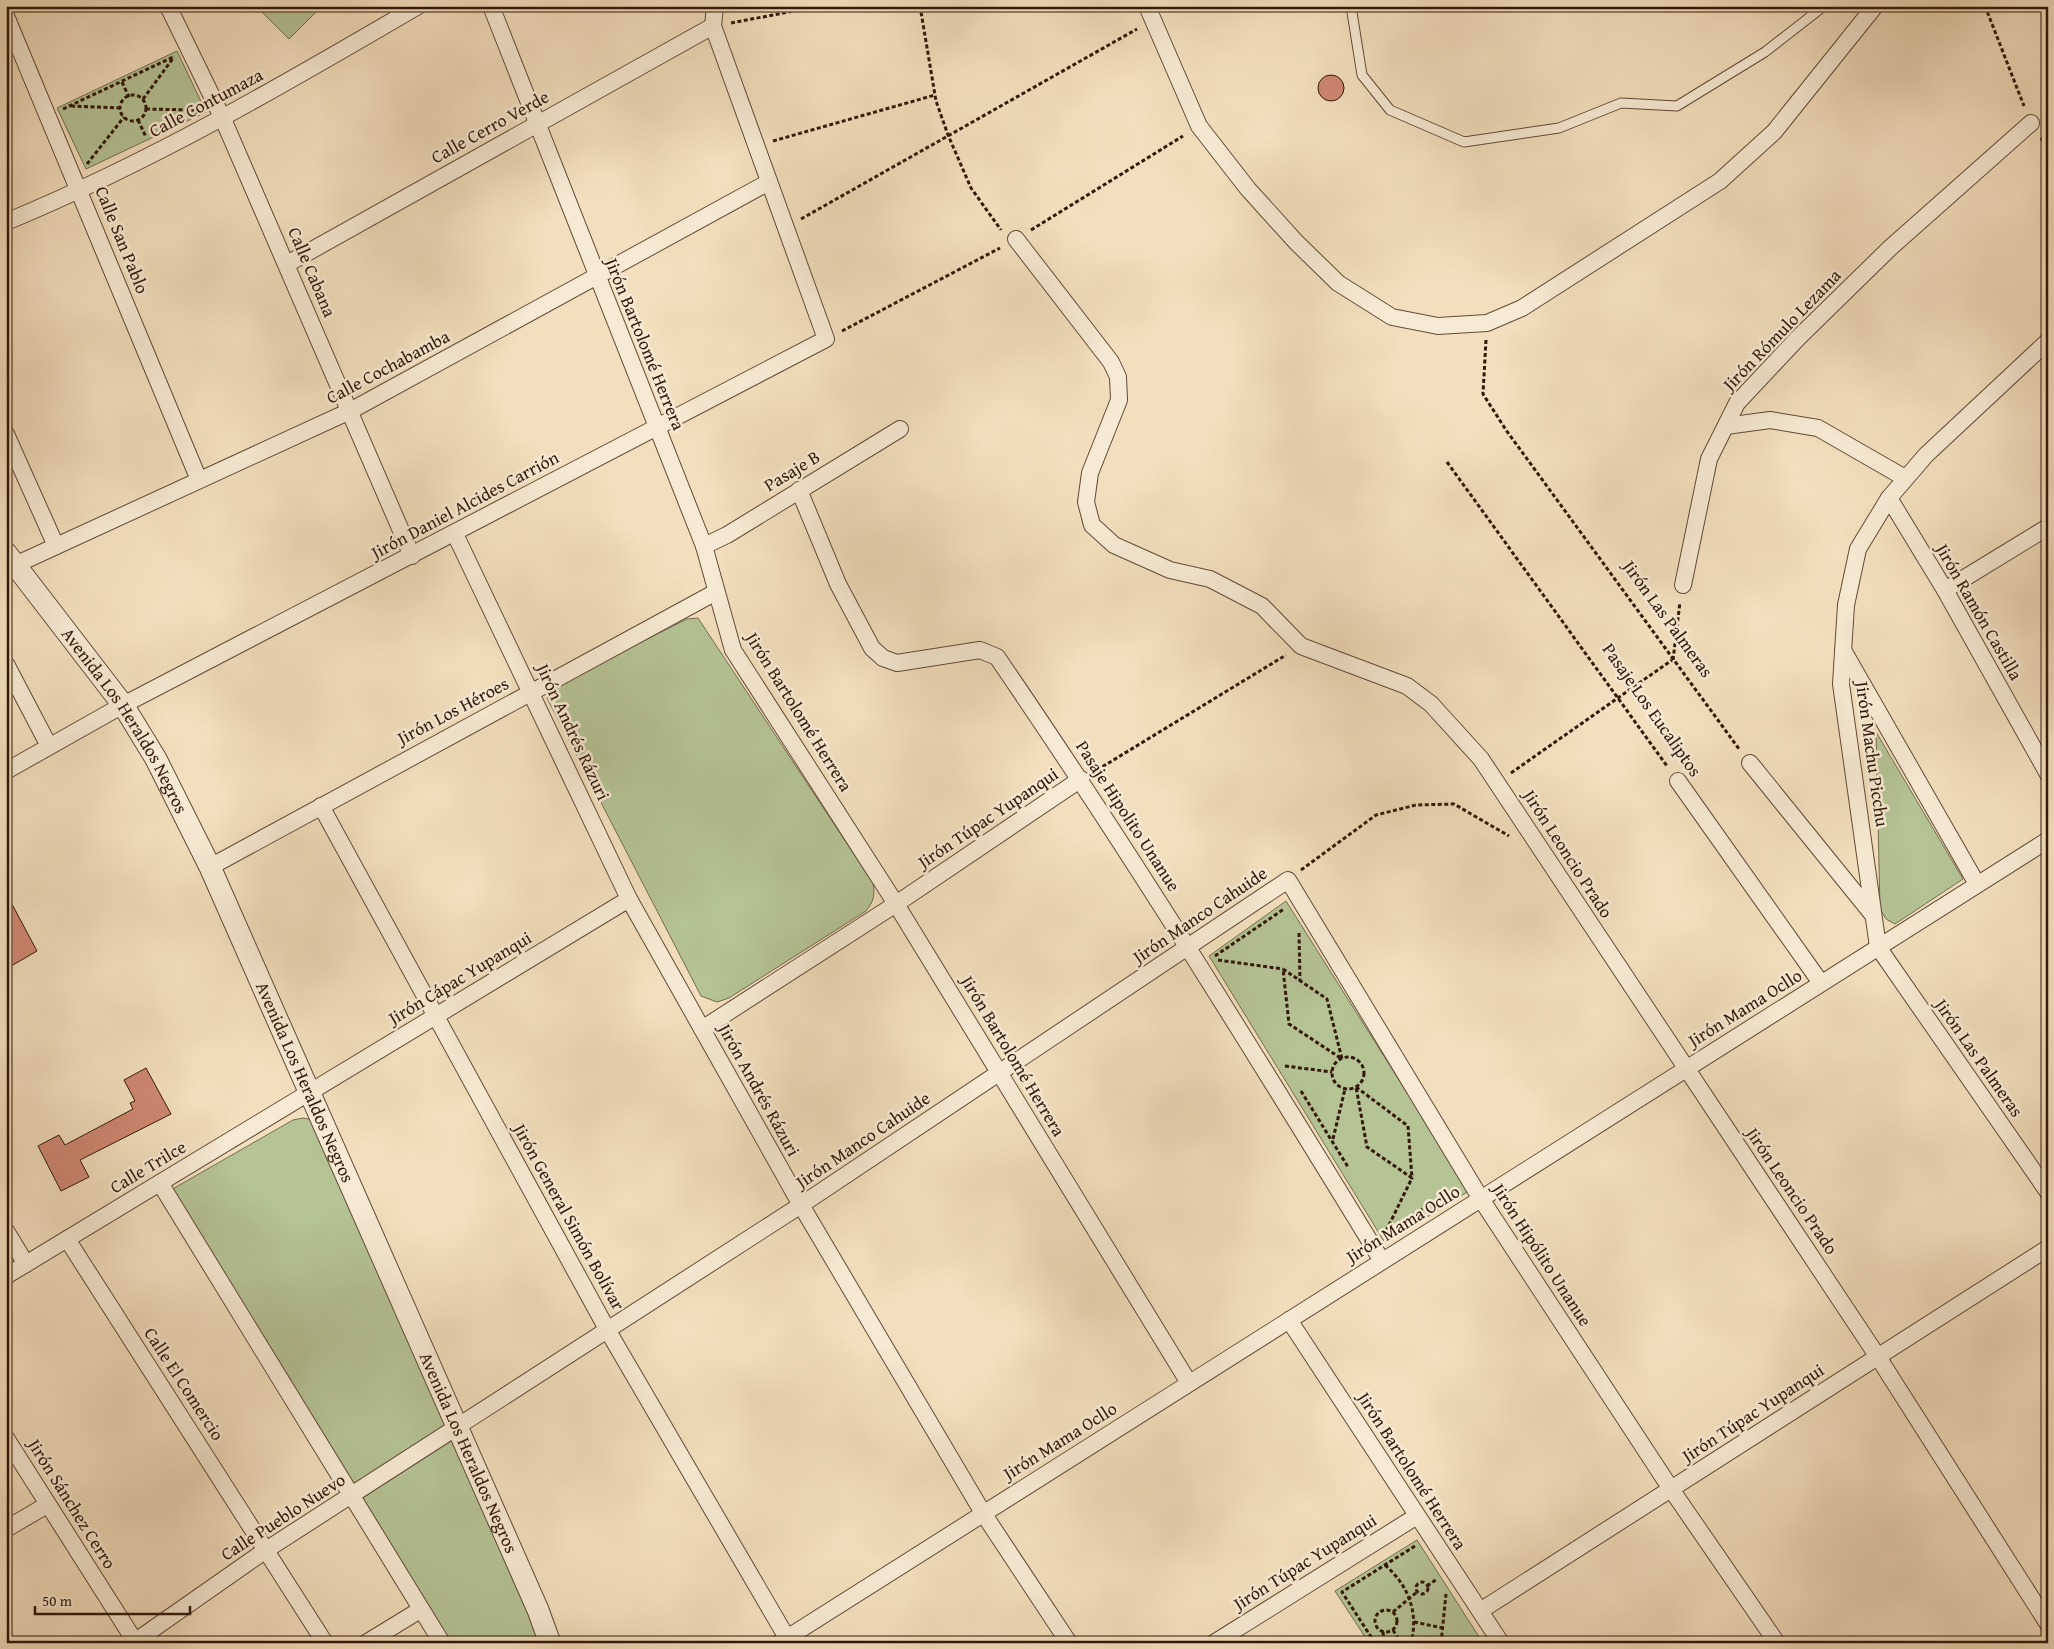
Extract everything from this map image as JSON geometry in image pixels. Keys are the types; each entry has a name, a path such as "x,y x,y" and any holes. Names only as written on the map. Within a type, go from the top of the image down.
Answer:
{"street":[{"name":"Calle Cabana","path":"168,6 181,57 223,119 412,556"},
{"name":"Calle Contumaza","path":"6,222 81,192 223,119 418,6"},
{"name":"Jirón Bartolomé Herrera","path":"491,6 704,546 733,650 896,904 1189,1383"},
{"path":"715,6 713,26 786,228"},
{"path":"1149,14 1199,126 1248,189 1296,242 1338,283 1392,317 1438,326 1486,323 1522,308 1720,181 1774,132 1875,6"},
{"name":"Calle San Pablo","path":"6,16 81,192 199,480"},
{"name":"Calle Cerro Verde","path":"287,264 713,26"},
{"name":"Jirón Rómulo Lezama","path":"1683,585 1709,459 1737,403 1798,338 1890,248 2031,123"},
{"name":"Calle Cochabamba","path":"11,559 56,546 350,411 769,182"},
{"name":"Jirón Daniel Alcides Carrión","path":"6,771 123,705 455,534 826,339 786,228"},
{"path":"1016,239 1110,362 1118,377 1119,400 1090,473 1086,502 1092,525 1114,545 1170,570 1210,579 1262,606 1301,646"},
{"name":"Jirón Machu Picchu","path":"1878,947 1840,684 1846,605 1858,549 1889,498 1926,454 2048,342"},
{"path":"1726,426 1770,420 1818,428 1905,478"},
{"name":"Pasaje B","path":"704,546 727,535 900,429"},
{"path":"6,434 56,546"},
{"name":"Pasaje Hipolito Unanue","path":"799,490 838,584 872,648 883,658 896,663 980,650 997,657 1081,779 1189,946 1382,1261"},
{"name":"Jirón Ramón Castilla","path":"1889,498 1945,590 2048,774"},
{"path":"1945,590 2048,527"},
{"name":"Jirón Andrés Rázuri","path":"455,534 532,692 629,899 801,1206 983,1513 1069,1643"},
{"name":"Avenida Los Heraldos Negros","path":"11,559 123,705 156,759 210,867 311,1091 538,1610 550,1643"},
{"name":"Jirón Los Héroes","path":"210,867 716,592"},
{"name":"Jirón Leoncio Prado","path":"1301,646 1407,686 1431,704 1481,759 1878,1357 2048,1624"},
{"path":"1842,650 1977,884"},
{"path":"6,664 49,746"},
{"path":"1750,764 1874,916"},
{"name":"Jirón Túpac Yupanqui","path":"702,1030 896,904 1081,779"},
{"name":"Pasaje Los Eucaliptos","path":"1678,781 1821,983"},
{"name":"Jirón General Simón Bolívar","path":"321,806 608,1331 785,1641"},
{"name":"Jirón Mama Ocllo","path":"785,1641 983,1513 2048,840"},
{"name":"Jirón Manco Cahuide","path":"458,1428 801,1206 1288,880"},
{"name":"Jirón Hipólito Unanue","path":"1288,880 1481,1199 1672,1489 1777,1643"},
{"name":"Jirón Cápac Yupanqui","path":"311,1091 629,899"},
{"name":"Jirón Las Palmeras","path":"1878,947 2048,1192"},
{"name":"Calle Trilce","path":"6,1276 311,1091"},
{"path":"160,1183 350,1497 442,1643"},
{"path":"6,1231 26,1264"},
{"name":"Calle El Comercio","path":"68,1239 326,1643"},
{"name":"Jirón Túpac Yupanqui","path":"1480,1611 2048,1248"},
{"name":"Jirón Bartolomé Herrera","path":"1289,1320 1501,1643"},
{"name":"Calle Pueblo Nuevo","path":"135,1642 266,1550 458,1428"},
{"name":"Jirón Sánchez Cerro","path":"6,1438 13,1464 47,1505 135,1642"},
{"path":"6,1528 47,1505"},
{"name":"Jirón Túpac Yupanqui","path":"1214,1643 1416,1516"},
{"path":"366,1643 420,1610"}],"lane":[{"path":"1351,6 1362,75 1390,110 1464,142 1559,128 1621,103 1677,106 1765,52 1824,6"}],"path":[{"path":"713,26 820,6"},
{"path":"920,6 935,95 948,135 971,188 1005,236 1016,239"},
{"path":"1986,6 2031,123 2048,149"},
{"path":"786,228 948,135 1149,14"},
{"path":"64,118 61,110 181,57"},
{"path":"142,100 181,57"},
{"path":"122,82 129,97"},
{"path":"756,146 935,95"},
{"path":"135,96 142,100 146,109 144,115 138,120 130,120 124,117 120,108 124,100 135,96"},
{"path":"70,106 120,108"},
{"path":"146,109 203,110 195,114"},
{"path":"86,165 124,117"},
{"path":"138,120 146,137"},
{"path":"138,141 154,134"},
{"path":"83,157 86,165"},
{"path":"71,171 95,161"},
{"name":"Jirón Las Palmeras","path":"1486,323 1483,394 1506,430 1672,660 1750,764"},
{"name":"Pasaje Los Eucaliptos","path":"1447,462 1678,781"},
{"path":"1497,783 1672,660 1683,585"},
{"name":"Jirón Túpac Yupanqui","path":"1081,779 1301,646"},
{"path":"1288,880 1376,815 1416,805 1454,804 1515,839"},
{"path":"1223,968 1215,956 1283,908 1288,916"},
{"path":"1294,924 1304,941"},
{"path":"1298,933 1300,981"},
{"path":"1218,960 1283,969 1327,999 1342,1059"},
{"path":"1283,969 1289,1024 1342,1059 1357,1060 1363,1069 1362,1079 1356,1087 1345,1089 1336,1084 1332,1072 1335,1065 1342,1059"},
{"path":"1280,1058 1291,1074"},
{"path":"1285,1066 1332,1072"},
{"path":"1296,1082 1352,1174"},
{"path":"1356,1087 1408,1126 1412,1178 1385,1232 1382,1261"},
{"path":"1356,1087 1367,1147 1412,1178"},
{"path":"1333,1140 1345,1089"},
{"path":"1385,1232 1457,1188"},
{"path":"1380,1224 1385,1232"},
{"path":"1375,1643 1342,1592 1416,1545"},
{"path":"1385,1565 1396,1575 1409,1597 1414,1622 1411,1643"},
{"path":"1427,1586 1438,1579"},
{"path":"1417,1592 1416,1586 1418,1583 1422,1582 1427,1586"},
{"path":"1393,1612 1417,1592 1425,1594 1427,1586"},
{"path":"1446,1593 1441,1641 1449,1638 1461,1643"},
{"path":"1383,1632 1392,1630 1398,1620 1393,1612 1385,1610 1376,1616 1377,1627 1383,1632 1384,1643"},
{"path":"1414,1622 1442,1628"},
{"path":"1392,1630 1402,1643"}],"green space":[{"path":"256,6 322,6 289,39"},
{"path":"177,51 206,112 86,169 57,108"},
{"path":"698,618 873,883 874,891 871,904 866,911 729,998 717,1002 701,996 547,698 553,686 687,619"},
{"path":"1876,732 1963,879 1895,924 1886,919 1880,909"},
{"path":"1286,901 1469,1191 1385,1243 1209,956"},
{"path":"303,1118 313,1120 451,1426 352,1491 169,1191 293,1120"},
{"path":"456,1438 544,1643 446,1643 358,1501"},
{"path":"1417,1540 1483,1643 1369,1643 1335,1591"}],"building":[{"path":"1331,75 1340,79 1344,88 1340,97 1331,101 1322,97 1318,88 1322,79"},
{"path":"6,893 37,951 6,969"},
{"path":"146,1068 171,1114 80,1160 89,1177 61,1191 38,1146 59,1135 65,1145 133,1109 130,1103 135,1101 124,1080"}]}
